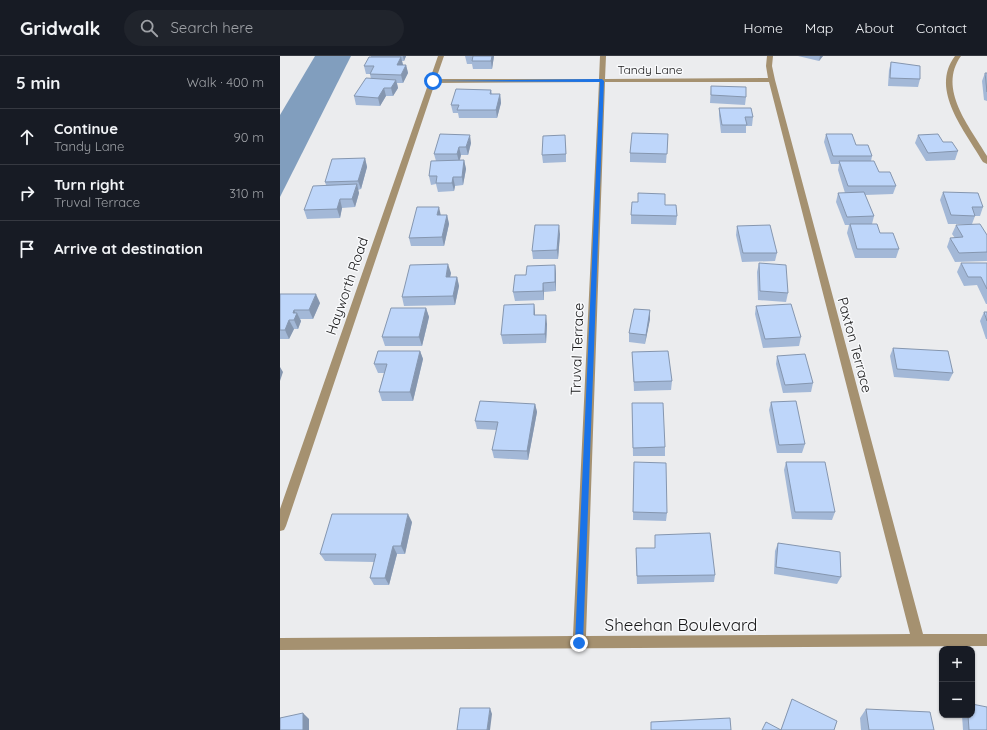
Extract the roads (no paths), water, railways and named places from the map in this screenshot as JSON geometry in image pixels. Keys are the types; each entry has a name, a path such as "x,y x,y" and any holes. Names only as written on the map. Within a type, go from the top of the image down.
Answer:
{"street":[{"name":"Hayworth Road","path":"280,526 441,56"},
{"name":"Truval Terrace","path":"579,643 604,56"},
{"name":"Paxton Terrace","path":"770,56 769,66 772,80 918,640"},
{"path":"958,56 949,72 948,88 954,104 987,162"},
{"name":"Tandy Lane","path":"433,81 772,80"},
{"name":"Sheehan Boulevard","path":"280,644 987,640"}],"water":[{"path":"315,56 351,56 280,197 280,115"}]}
